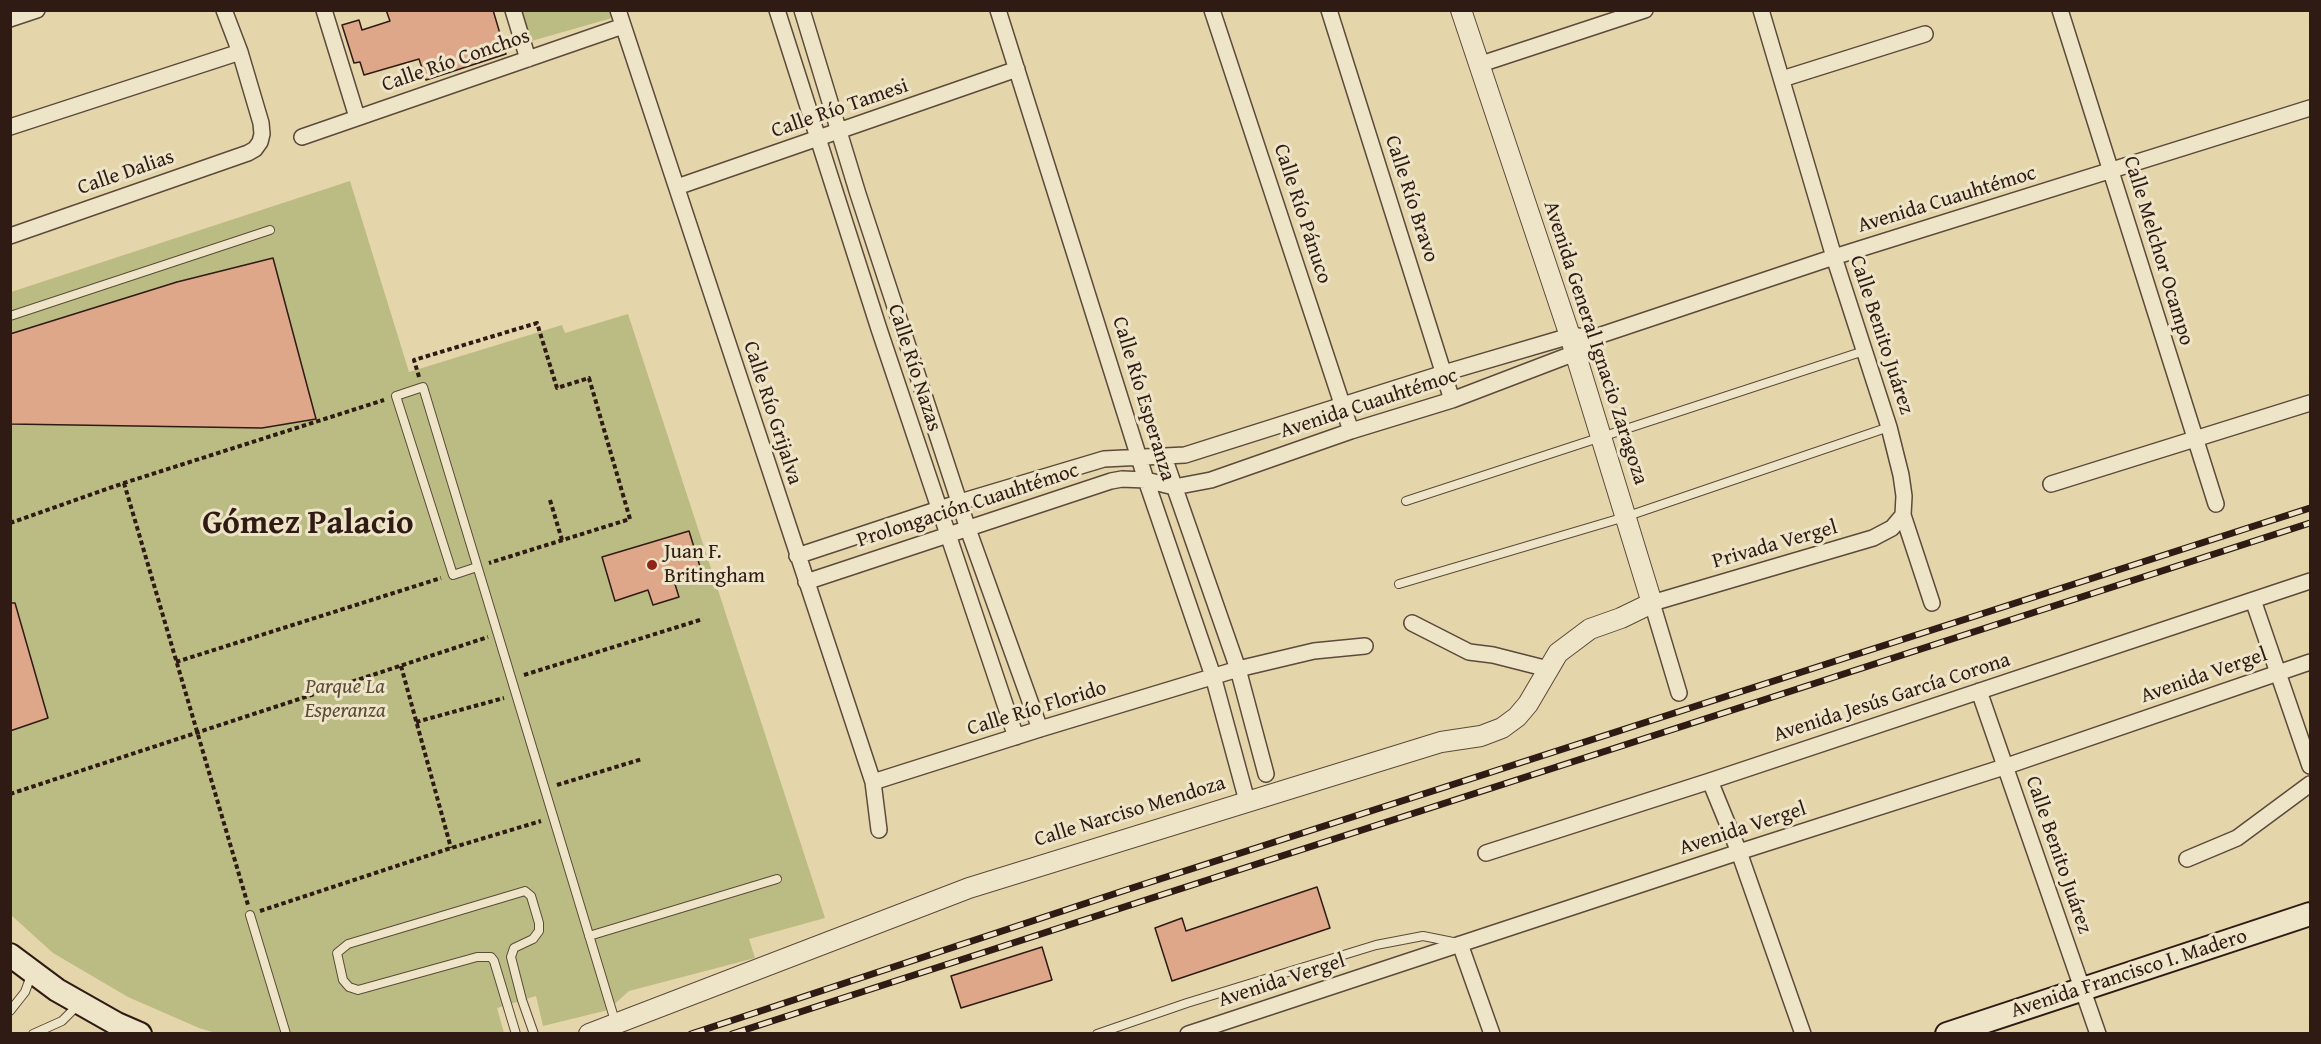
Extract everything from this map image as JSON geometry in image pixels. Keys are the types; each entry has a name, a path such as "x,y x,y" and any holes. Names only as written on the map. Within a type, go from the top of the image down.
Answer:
{"main road":[{"name":"Avenida Francisco I. Madero","path":"1947,1034 2310,914"},
{"path":"10,955 57,990 117,1024 140,1034"}],"street":[{"path":"10,19 37,10"},
{"path":"10,127 240,52 224,10"},
{"path":"324,10 357,117"},
{"path":"513,10 528,59"},
{"name":"Calle Río Grijalva","path":"618,10 873,782 879,830"},
{"name":"Calle Río Nazas","path":"777,10 938,509 1016,737"},
{"name":"Calle Río Nazas","path":"802,10 838,132 968,529 1040,729"},
{"name":"Calle Río Esperanza","path":"998,10 1138,456 1213,676 1247,801"},
{"name":"Calle Río Pánuco","path":"1212,10 1351,431"},
{"name":"Calle Río Bravo","path":"1329,10 1452,399"},
{"name":"Avenida General Ignacio Zaragoza","path":"1461,10 1572,345 1679,693"},
{"path":"1478,65 1645,10"},
{"name":"Calle Benito Juárez","path":"1761,10 1834,256 1889,427 1901,475 1904,496 1903,515 1932,603"},
{"name":"Calle Melchor Ocampo","path":"2060,10 2216,504"},
{"name":"Calle Río Conchos","path":"302,137 623,26"},
{"path":"1782,79 1925,34"},
{"name":"Calle Dalias","path":"10,236 248,153 255,148 262,134 261,123 240,52"},
{"name":"Calle Río Tamesi","path":"677,187 1017,69"},
{"name":"Avenida Cuauhtémoc","path":"1146,480 1174,487 1211,480 1351,431 1452,399 1572,345 1834,256 2310,108"},
{"name":"Avenida Cuauhtémoc","path":"1138,456 1164,457 1196,452 1444,374 1572,345"},
{"path":"2051,484 2310,403"},
{"name":"Prolongación Cuauhtémoc","path":"797,556 960,502 1104,459 1138,456"},
{"name":"Calle Río Esperanza","path":"1164,457 1238,669 1266,774"},
{"name":"Prolongación Cuauhtémoc","path":"806,582 1111,481 1146,480"},
{"name":"Privada Vergel","path":"1652,603 1873,538 1892,528 1903,515"},
{"name":"Avenida Jesús García Corona","path":"1486,852 1710,781 2310,581"},
{"path":"2253,600 2310,766"},
{"name":"Calle Narciso Mendoza","path":"601,1030 969,888 1441,742 1481,736 1502,728 1517,717 1528,704 1558,653 1590,629 1621,618 1652,603"},
{"path":"1412,623 1469,652 1494,655 1548,669"},
{"name":"Calle Río Florido","path":"873,782 1238,669 1314,651 1365,646"},
{"name":"Avenida Vergel","path":"1188,1034 2004,767 2310,662"},
{"name":"Calle Benito Juárez","path":"1979,691 2098,1034"},
{"path":"1710,781 1739,852 1803,1034"},
{"path":"2187,859 2237,838 2310,784"},
{"path":"1460,944 1492,1034"}],"lane":[{"path":"10,316 270,230"},
{"path":"1406,501 1864,351"},
{"path":"477,567 453,574 396,396 423,387 589,936 601,1030"},
{"path":"1399,584 1625,517 1889,427"},
{"path":"589,936 777,879"},
{"path":"516,1034 491,957 477,957 358,990 349,987 343,980 337,953 348,944 525,891 531,897 539,923 539,931 533,939 514,948 511,957 534,1034"},
{"path":"250,915 286,1034"},
{"path":"1097,1034 1186,1003 1376,945 1423,936 1460,944"},
{"path":"10,1011 25,992 33,972"},
{"path":"33,1034 62,1021 80,1003"}],"path":[{"path":"414,360 537,323 556,388 589,378 630,519 477,567"},
{"path":"10,523 124,483 396,396"},
{"path":"124,483 250,915 451,848 554,818"},
{"path":"550,500 562,540"},
{"path":"176,662 453,574"},
{"path":"511,679 703,619"},
{"path":"10,794 498,634"},
{"path":"401,666 451,848"},
{"path":"416,722 516,694"},
{"path":"544,788 642,759"}],"green space":[{"path":"518,11 609,11 612,18 528,42"},
{"name":"Parque La Esperanza","path":"350,181 409,372 562,325 565,333 628,314 825,918 749,939 755,958 629,991 608,1010 543,1026 536,996 497,1008 504,1033 219,1034 199,1028 128,997 53,953 11,915 11,292"}],"building":[{"path":"386,10 493,10 506,54 426,80 419,59 364,75 360,62 354,63 342,25 359,20 362,30 390,21"},
{"path":"273,258 316,419 262,428 10,424 10,334 177,282"},
{"name":"Juan F. Britingham","path":"689,531 702,573 674,581 679,597 653,605 648,590 615,601 602,557"},
{"path":"10,603 15,603 48,718 10,731"},
{"path":"1317,887 1330,928 1172,981 1155,928 1182,918 1186,931"},
{"path":"1042,947 1052,980 961,1008 951,976"}],"railway":[{"path":"691,1034 1129,889 2310,508"},
{"path":"732,1034 2310,523"}],"place":[{"name":"Juan F. Britingham","path":"652,565"}],"district":[{"name":"Gómez Palacio","path":"308,525"}]}
